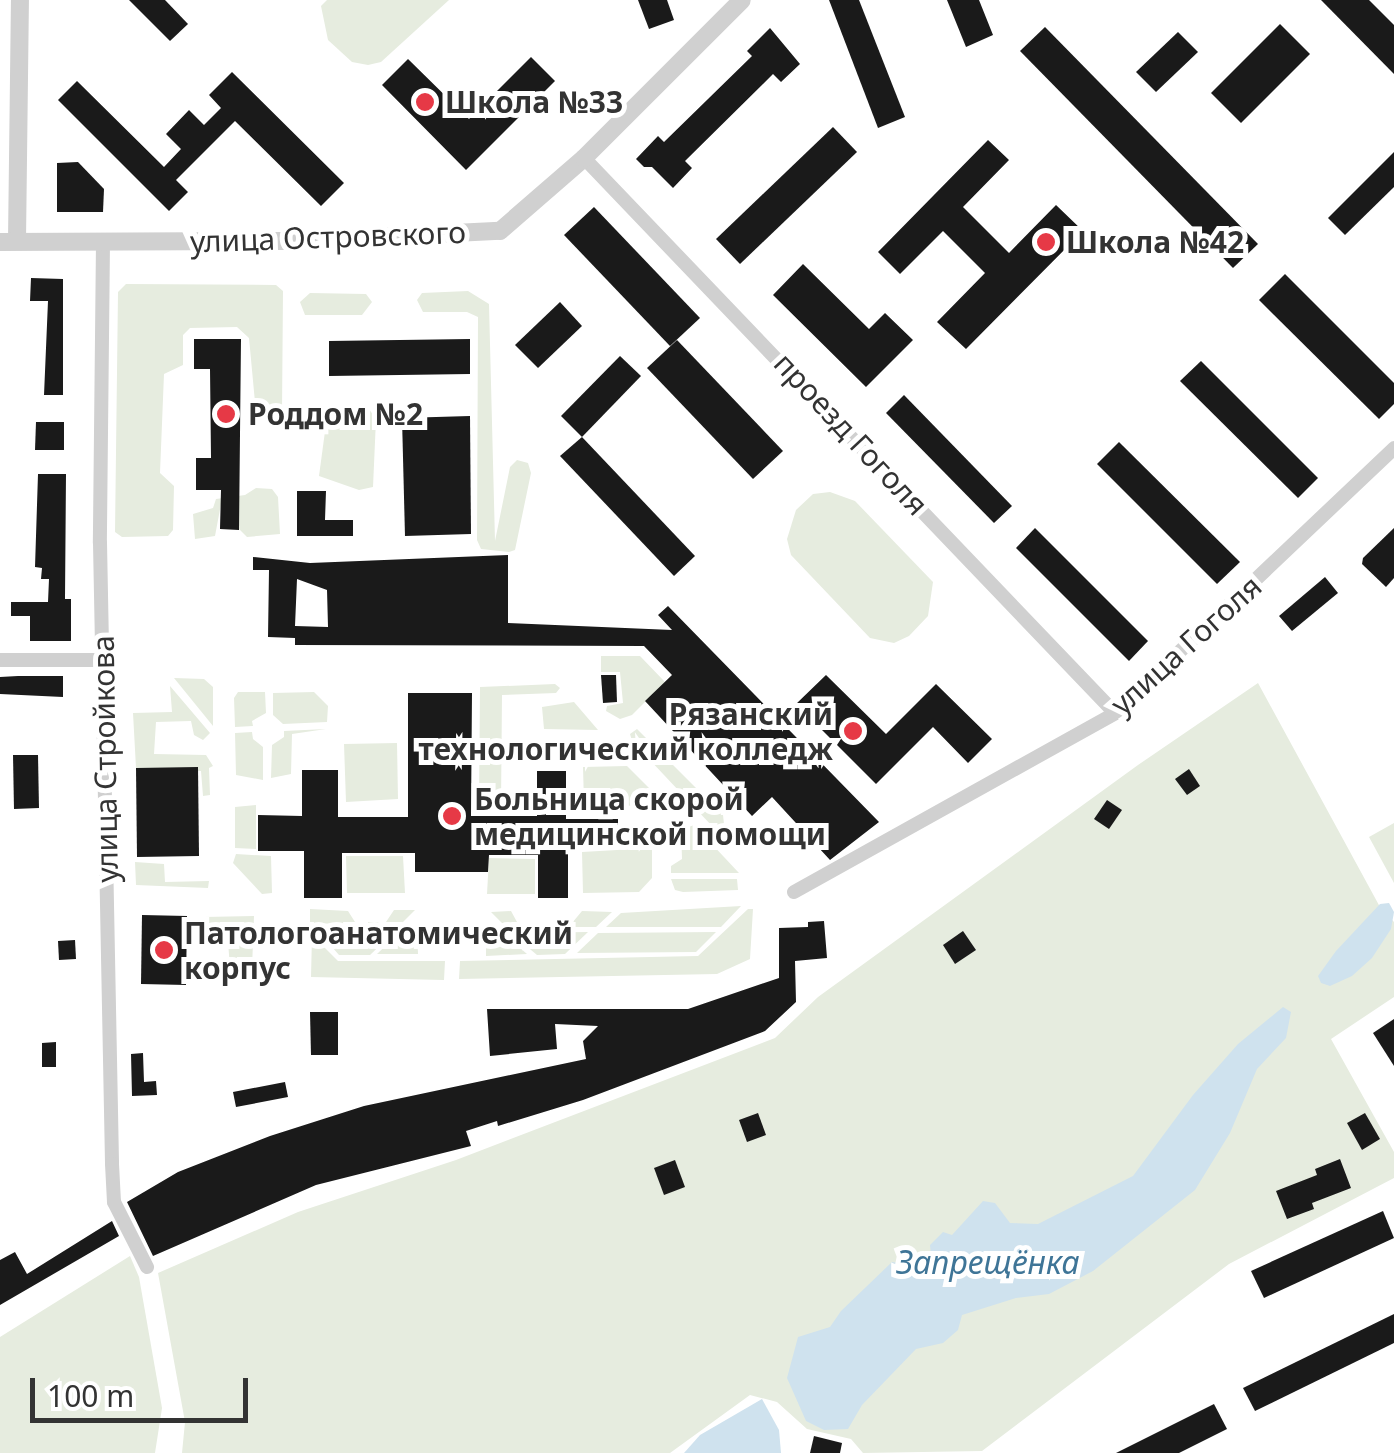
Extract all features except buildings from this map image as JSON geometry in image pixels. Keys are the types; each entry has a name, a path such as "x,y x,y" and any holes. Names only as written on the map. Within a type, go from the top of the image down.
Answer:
{"street":[{"path":"8,242 20,0"},
{"name":"улица Островского","path":"8,242 292,241 500,231 584,158 742,0"},
{"name":"проезд Гоголя","path":"584,158 1115,713"},
{"name":"улица Стройкова","path":"104,242 104,660 114,1202 147,1268"},
{"name":"улица Гоголя","path":"794,892 1115,713 1394,448"},
{"path":"0,660 104,660"}],"shaded area":[{"path":"327,0 449,0 381,62 368,65 352,62 328,40 321,6"},
{"path":"126,284 276,285 283,291 282,412 256,413 249,338 237,327 190,328 183,335 183,365 164,374 160,473 174,486 173,530 168,536 122,537 115,532 118,292"},
{"path":"468,291 489,304 495,541 510,467 517,460 528,463 531,473 515,550 509,552 481,549 477,540 478,317 467,312 423,312 417,300 422,293"},
{"path":"310,293 366,294 372,302 362,315 305,315 300,302"},
{"path":"328,409 369,409 376,419 373,487 359,490 319,476"},
{"path":"256,488 272,489 278,497 280,534 247,537 239,529 239,504 221,504 215,536 195,539 193,514 213,508 216,499 245,495"},
{"path":"830,492 855,501 933,582 928,616 909,636 894,643 870,638 791,555 787,539 796,510 813,494"},
{"path":"601,656 640,656 665,682 632,715 620,719 606,711 607,706 623,703 620,672 601,672"},
{"path":"174,678 204,679 213,687 213,726"},
{"path":"1258,683 1380,907 1394,922 1394,997 1331,1039 1394,1152 1394,1178 1229,1264 982,1451 863,1453 851,1439 807,1429 777,1402 750,1395 670,1453 182,1453 185,1422 158,1273 298,1212 456,1160 775,1038 818,997"},
{"path":"555,684 560,688 556,693 502,695 501,806 479,806 480,687"},
{"path":"170,686 210,733 203,740 194,735 191,721 156,722 154,754 206,755 213,766 209,768 210,795 203,796 201,771 136,768 133,713 172,712"},
{"path":"238,692 265,692 266,713 252,721 253,726 235,727 234,698"},
{"path":"314,692 328,706 327,722 283,724 273,715 273,693"},
{"path":"574,702 598,730 544,729 542,707"},
{"path":"326,729 292,734 291,774 271,778 272,745 284,737 284,731"},
{"path":"637,729 723,815 724,824 712,826 632,741 630,734"},
{"path":"252,732 253,739 263,747 263,780 236,775 235,733"},
{"path":"397,743 398,799 346,802 344,744"},
{"path":"627,766 651,790 652,807 584,803 583,767"},
{"path":"256,805 256,849 235,848 235,807"},
{"path":"1394,823 1394,883 1369,837"},
{"path":"694,825 739,873 671,873 671,866 682,859 681,830"},
{"path":"652,848 652,878 639,892 583,893 582,852"},
{"path":"236,854 271,856 272,893 262,894 233,863"},
{"path":"346,856 403,856 405,893 347,893"},
{"path":"489,858 535,859 535,894 487,894"},
{"path":"135,862 164,864 165,882 209,881 208,888 136,885"},
{"path":"671,879 737,879 738,890 683,892 675,890"},
{"path":"741,906 721,927 606,927 621,913"},
{"path":"310,909 348,911 355,922 386,922 394,910 415,910 399,926 310,923"},
{"path":"748,909 753,909 750,959 717,974 459,979 460,961 698,956"},
{"path":"511,911 517,922 550,923 572,923 582,911 612,912 596,927 506,927 491,912"},
{"path":"254,916 252,968 230,968 227,928 205,928 204,917"},
{"path":"317,930 395,931 370,955 339,955"},
{"path":"400,932 417,932 418,954 377,954"},
{"path":"588,932 565,954 537,955 511,933"},
{"path":"716,932 696,952 577,953 598,933"},
{"path":"486,933 503,933 527,954 486,956"},
{"path":"312,935 338,961 445,961 444,980 311,977"},
{"path":"130,1256 139,1277 162,1408 155,1453 0,1453 0,1337"}],"water":[{"path":"1389,903 1394,912 1391,929 1372,958 1352,976 1330,986 1321,983 1318,976 1336,951 1380,904"},
{"name":"Запрещёнка","path":"1283,1007 1291,1012 1286,1038 1257,1069 1230,1133 1195,1190 1093,1271 1049,1294 1016,1298 962,1315 958,1330 943,1343 916,1349 862,1405 848,1429 824,1430 806,1421 787,1378 798,1337 830,1327 841,1311 892,1262 919,1266 931,1255 930,1245 943,1232 952,1235 983,1201 995,1203 1010,1223 1038,1224 1133,1176 1193,1095 1238,1044"},
{"path":"762,1399 779,1430 781,1453 684,1453 700,1435"}],"place":[{"name":"Школа №33","path":"425,102"},
{"name":"Школа №42","path":"1046,242"},
{"name":"Роддом №2","path":"226,414"},
{"name":"Рязанский технологический колледж","path":"853,731"},
{"name":"Больница скорой медицинской помощи","path":"452,816"},
{"name":"Патологоанатомический корпус","path":"164,950"}]}
